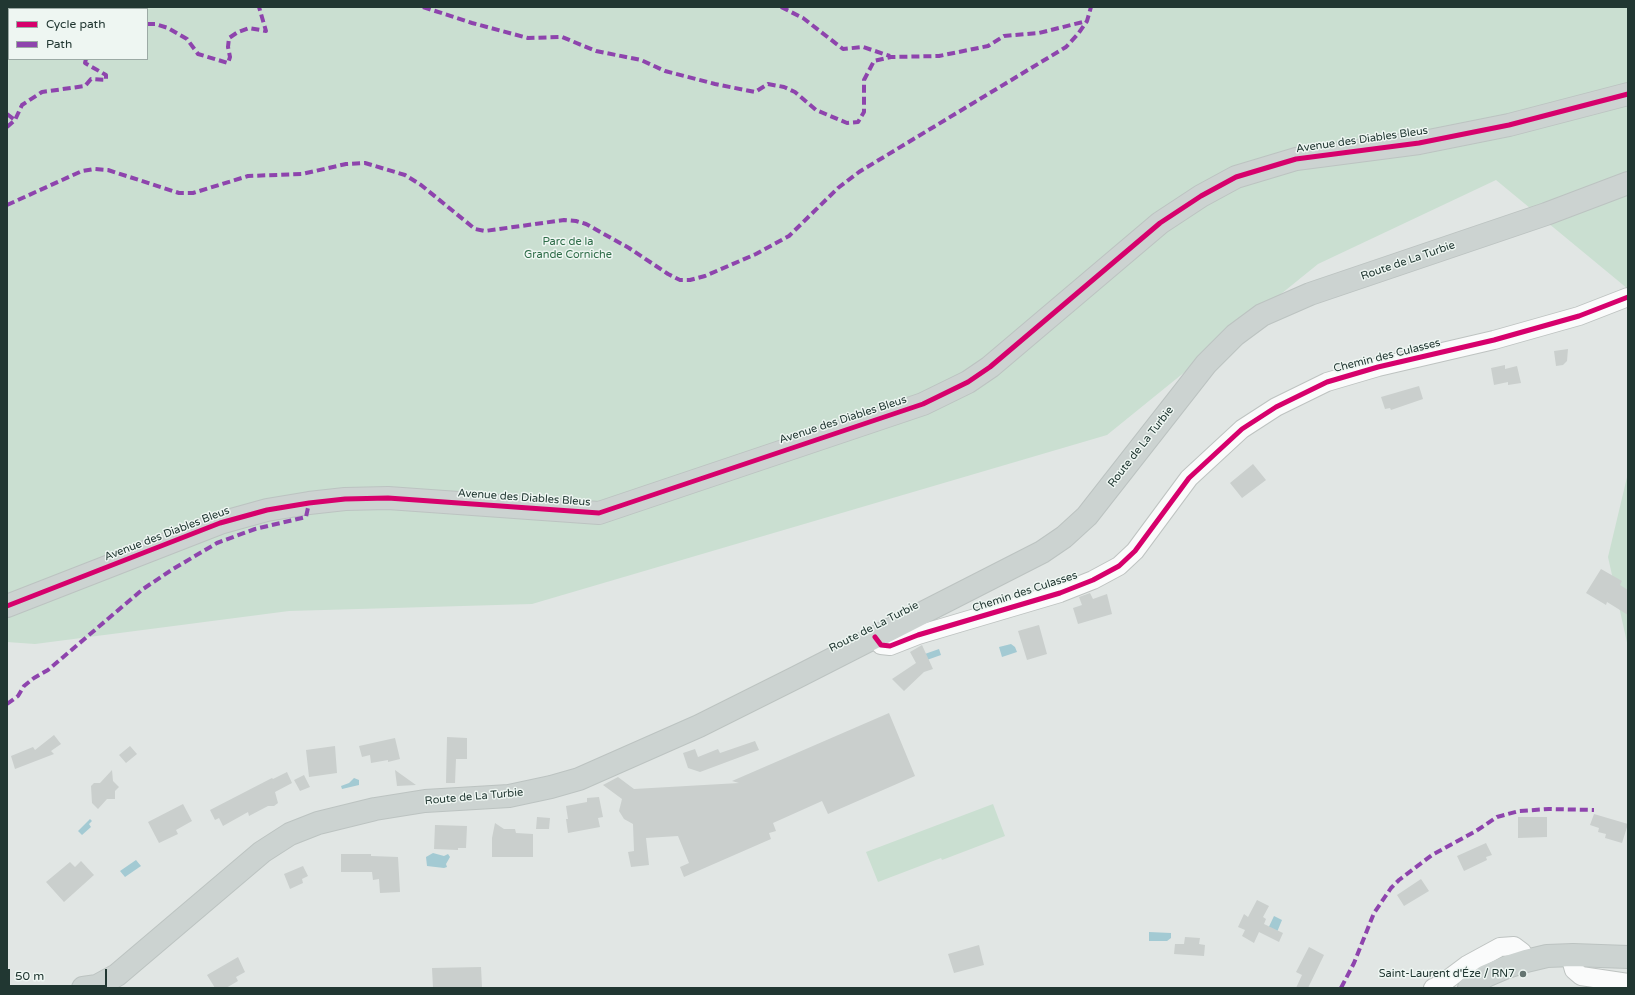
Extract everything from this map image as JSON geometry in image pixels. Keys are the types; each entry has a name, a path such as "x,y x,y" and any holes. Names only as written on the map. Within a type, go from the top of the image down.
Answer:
{"main road":[{"name":"Avenue des Diables Bleus","path":"7,606 220,523 267,510 309,502 345,498 388,498 599,513 923,404 968,382 990,367 1160,223 1201,196 1236,177 1296,159 1419,144 1509,125 1628,94"},
{"name":"Route de La Turbie","path":"83,988 97,986 117,975 262,852 290,834 304,828 369,811 409,803 508,796 580,779 699,726 797,678 1042,552 1064,537 1086,516 1206,364 1235,336 1262,315 1310,294 1546,214 1628,183"},
{"path":"1469,988 1486,976 1507,967 1547,956 1573,955 1628,957"}],"street":[{"name":"Chemin des Culasses","path":"875,637 881,645 890,646 918,635 1060,593 1093,580 1119,566 1135,551 1189,478 1242,429 1276,407 1327,382 1378,367 1494,340 1579,316 1628,297"},
{"path":"1433,988 1443,983 1467,965 1500,947 1514,946 1522,952 1526,961"},
{"path":"1573,955 1572,963 1574,970 1581,976 1628,983"}],"green space":[{"name":"Parc de la Grande Corniche","path":"7,7 1628,7 1628,289 1496,180 1318,264 1107,435 532,604 289,611 35,644 7,642"},
{"path":"1628,473 1628,647 1608,557"},
{"path":"993,804 1005,836 878,882 866,852"}],"water":[{"path":"1011,644 1015,647 1017,652 1002,657 999,647"},
{"path":"939,649 941,655 924,661 922,655"},
{"path":"354,778 359,780 359,785 342,789 341,786 349,783"},
{"path":"90,819 92,821 89,824 91,827 82,835 78,831"},
{"path":"433,853 444,856 448,854 450,857 446,864 447,867 427,866 426,857"},
{"path":"136,860 141,866 125,877 120,871"},
{"path":"1274,916 1282,920 1275,937 1266,933"},
{"path":"1149,932 1171,933 1171,938 1167,941 1149,941"}],"building":[{"path":"1568,349 1567,361 1563,365 1556,366 1554,351"},
{"path":"1505,365 1505,369 1517,366 1521,383 1508,385 1508,382 1494,385 1491,368"},
{"path":"1419,386 1423,399 1391,410 1390,408 1385,409 1381,397"},
{"path":"1253,464 1266,480 1242,498 1230,483"},
{"path":"1601,569 1622,581 1620,585 1628,590 1628,615 1607,602 1606,605 1586,593"},
{"path":"1090,593 1093,599 1107,594 1112,614 1078,624 1073,608 1082,605 1079,597"},
{"path":"1039,625 1047,654 1027,660 1018,631"},
{"path":"922,645 933,669 924,672 904,691 892,679 916,663 910,652"},
{"path":"889,713 915,776 828,814 822,801 773,823 776,831 769,833 771,839 684,877 680,867 689,863 678,836 646,838 649,865 631,867 628,852 634,851 633,824 624,819 619,811 622,799 603,785 618,777 634,789 739,783 732,781"},
{"path":"54,735 61,744 51,751 54,754 15,769 11,756 33,747 35,750"},
{"path":"447,737 467,738 467,759 456,759 455,783 446,783"},
{"path":"395,738 400,759 388,762 388,760 371,763 370,755 362,757 359,746"},
{"path":"755,741 759,750 700,772 688,768 683,753 695,749 698,757 718,749 720,753"},
{"path":"130,746 137,754 126,763 119,755"},
{"path":"335,746 337,773 309,777 306,750"},
{"path":"112,770 113,781 119,787 115,791 115,799 107,799 98,809 92,803 91,786 94,783 100,783"},
{"path":"395,770 416,785 397,786"},
{"path":"287,772 292,783 275,792 278,803 274,806 268,806 249,816 248,812 223,826 219,818 215,820 210,810 272,778 273,779"},
{"path":"304,775 310,787 300,791 294,780"},
{"path":"599,797 603,817 598,818 600,827 568,833 566,806 587,802 587,798"},
{"path":"183,804 192,821 176,830 178,834 159,843 148,822"},
{"path":"1594,814 1628,824 1622,843 1605,838 1606,834 1598,832 1599,828 1590,825"},
{"path":"537,817 550,818 549,829 536,829"},
{"path":"1518,817 1547,817 1547,837 1518,838"},
{"path":"495,823 504,829 515,829 516,833 533,834 533,857 492,857 492,838"},
{"path":"435,825 467,826 466,848 458,848 458,850 434,849"},
{"path":"1486,843 1492,855 1486,857 1487,860 1464,871 1457,856"},
{"path":"341,854 371,854 371,856 398,857 400,892 380,893 379,879 373,880 372,872 341,872"},
{"path":"81,861 94,875 64,902 46,882 70,862 75,867"},
{"path":"303,866 308,876 302,879 303,883 290,889 284,874"},
{"path":"1421,879 1429,891 1404,906 1397,895"},
{"path":"1257,900 1269,906 1263,917 1266,919 1264,924 1283,933 1279,942 1259,932 1254,943 1242,936 1245,930 1238,927 1244,914 1248,917"},
{"path":"1185,937 1200,938 1199,944 1205,945 1204,956 1174,954 1175,944 1184,944"},
{"path":"979,945 984,965 954,973 948,954"},
{"path":"1309,947 1324,955 1308,988 1296,988 1302,975 1296,972"},
{"path":"238,957 245,972 236,977 238,981 226,988 215,988 207,975"},
{"path":"481,967 482,987 433,988 432,968"}],"marked path":[{"path":"148,24 155,24 168,28 187,39 198,54 228,63 230,57 228,47 229,38 238,32 249,28 266,31 259,7"},
{"path":"423,7 472,23 528,38 562,37 596,51 641,60 665,71 715,84 755,92 768,84 784,87 795,92 816,110 847,123 858,122 864,112 864,80 874,61 891,57 939,56 988,46 1004,36 1039,33 1087,21"},
{"path":"781,7 803,18 843,49 863,47 890,56"},
{"path":"7,205 82,171 94,169 108,170 179,193 193,193 248,176 302,174 346,164 365,163 405,175 421,185 475,229 485,231 564,220 576,221 586,224 629,248 668,274 680,280 690,280 705,276 756,254 789,236 838,188 859,172 1066,47 1087,21 1091,7"},
{"path":"7,127 15,120 22,105 42,92 85,86 91,79 106,80 106,75 85,63 86,60"},
{"path":"7,114 15,120"},
{"path":"7,704 18,696 24,686 48,670 143,589 173,569 217,543 255,529 306,517 309,503"},
{"path":"1341,988 1354,963 1374,913 1391,888 1399,880 1432,855 1476,831 1497,817 1519,811 1549,809 1594,810"}],"cycle path":[{"path":"7,606 220,523 267,510 309,503 345,499 388,498 599,513 923,404 968,382 990,367 1160,223 1201,196 1236,177 1296,159 1419,143 1509,125 1628,94"},
{"path":"875,637 881,645 890,646 918,635 1060,593 1093,580 1119,566 1135,551 1189,478 1242,429 1276,407 1327,382 1378,367 1494,340 1579,316 1628,297"}],"place":[{"name":"Saint-Laurent d'Éze / RN7","path":"1523,974"}]}
